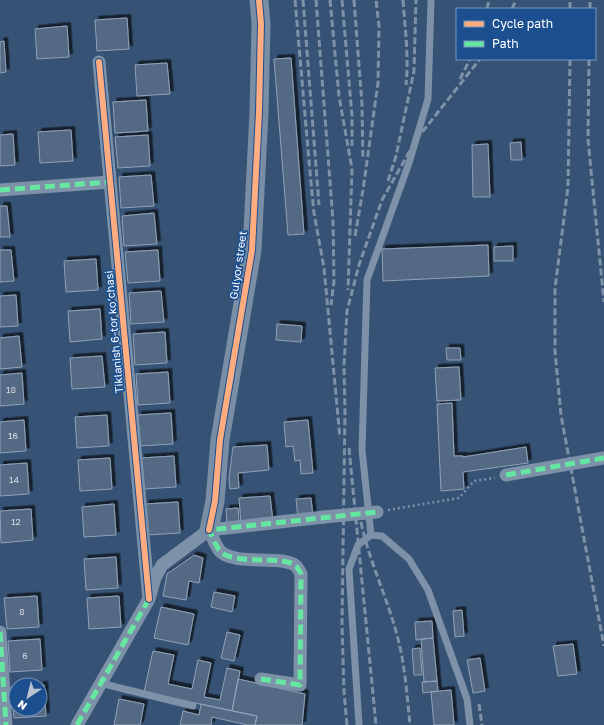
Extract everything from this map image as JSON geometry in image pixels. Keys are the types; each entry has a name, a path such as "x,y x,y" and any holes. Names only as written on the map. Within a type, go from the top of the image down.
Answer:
{"street":[{"name":"Gulyor street","path":"210,530 215,501 220,440 252,250 260,112 261,24 258,0"},
{"name":"Tiklanish 6-tor ko‘chasi","path":"99,62 149,599"},
{"path":"0,190 110,182"},
{"path":"506,475 604,458"},
{"path":"77,725 149,599 162,565 210,530 377,512"},
{"path":"210,530 219,550 227,556 240,559 287,562 296,566 301,574 300,685 261,679"},
{"path":"0,632 6,725"}],"lane":[{"path":"371,535 362,450 367,280 409,163 428,99 431,0"},
{"path":"359,725 349,569 358,545 371,535 382,536 409,559 428,590 467,699 470,725"},
{"path":"100,683 193,706"}],"path":[{"path":"377,512 459,498 474,481 506,475"}],"building":[{"path":"127,18 129,49 97,51 95,20"},
{"path":"67,26 69,57 37,59 35,29"},
{"path":"4,41 6,72 0,73 0,42"},
{"path":"291,58 304,234 288,235 274,59"},
{"path":"167,63 170,94 137,96 135,65"},
{"path":"146,100 148,131 115,133 113,102"},
{"path":"71,130 73,161 40,163 38,132"},
{"path":"13,134 15,165 0,166 0,135"},
{"path":"148,135 150,166 118,168 115,137"},
{"path":"521,142 522,160 511,160 510,143"},
{"path":"488,144 490,197 473,197 472,145"},
{"path":"151,175 154,206 121,208 119,177"},
{"path":"0,206 7,206 10,237 0,237"},
{"path":"154,213 157,244 124,246 122,216"},
{"path":"488,245 489,276 383,281 382,249"},
{"path":"513,246 513,261 494,261 494,247"},
{"path":"0,250 11,250 14,281 0,282"},
{"path":"158,250 160,281 128,283 125,252"},
{"path":"96,259 98,290 66,292 64,261"},
{"path":"161,291 164,322 131,324 129,293"},
{"path":"16,295 18,326 0,327 0,296"},
{"path":"100,309 102,339 70,342 68,311"},
{"path":"277,324 302,326 301,342 276,340"},
{"path":"165,332 167,363 135,365 133,334"},
{"path":"19,336 22,367 0,369 0,338"},
{"path":"446,348 460,348 461,360 447,360"},
{"path":"102,356 105,387 72,389 70,358"},
{"path":"459,367 461,400 437,401 435,368"},
{"path":"168,372 170,403 138,405 136,374"},
{"path":"22,373 24,404 0,406 0,375"},
{"path":"452,403 454,456 463,457 526,447 528,463 463,472 464,489 441,491 437,404"},
{"path":"171,413 173,444 140,446 138,415"},
{"path":"107,415 109,446 77,448 75,417"},
{"path":"24,420 26,451 0,453 0,422"},
{"path":"308,420 313,473 301,474 300,460 295,461 293,446 286,447 284,422"},
{"path":"267,445 269,470 238,473 239,488 230,489 229,478 233,447"},
{"path":"174,456 176,487 143,489 141,458"},
{"path":"110,458 112,489 80,491 78,460"},
{"path":"27,463 29,494 0,496 0,465"},
{"path":"270,496 273,521 241,524 239,498"},
{"path":"311,498 313,517 298,519 296,499"},
{"path":"178,502 180,533 147,535 145,504"},
{"path":"114,504 116,535 84,537 82,507"},
{"path":"238,508 239,522 227,523 226,509"},
{"path":"31,509 33,540 1,543 0,511"},
{"path":"194,555 203,558 199,583 189,581 186,600 163,596 167,574"},
{"path":"116,557 118,588 86,590 84,559"},
{"path":"214,592 235,596 232,612 211,607"},
{"path":"37,596 39,627 7,629 4,598"},
{"path":"119,596 121,627 89,629 87,598"},
{"path":"161,607 194,614 188,645 154,638"},
{"path":"462,610 464,636 455,637 453,611"},
{"path":"432,621 433,638 416,640 415,622"},
{"path":"227,632 240,635 234,661 221,658"},
{"path":"433,638 437,681 424,682 421,639"},
{"path":"40,639 42,670 10,672 8,641"},
{"path":"573,644 577,674 558,676 553,646"},
{"path":"420,648 422,675 414,675 412,649"},
{"path":"153,651 174,655 168,684 192,689 198,660 211,663 204,697 220,700 227,668 240,671 232,711 144,692"},
{"path":"480,658 485,691 473,693 467,660"},
{"path":"238,679 305,694 302,725 255,725 257,716 232,711"},
{"path":"437,681 438,691 423,693 422,682"},
{"path":"451,690 454,725 434,725 431,692"},
{"path":"119,699 144,704 140,725 114,725"},
{"path":"201,704 257,716 255,725 248,725 212,717 211,725 180,725 183,711 199,715"}],"railway":[{"path":"295,0 314,213 324,268 340,438"},
{"path":"303,0 319,205"},
{"path":"316,0 333,221 334,281 331,305"},
{"path":"330,0 339,96 352,169 348,290"},
{"path":"342,0 352,116 352,146"},
{"path":"354,0 362,105 363,160"},
{"path":"355,236 378,83 379,26 376,0"},
{"path":"403,0 407,53 406,85"},
{"path":"388,181 396,156 414,71 416,0"},
{"path":"487,8 489,0"},
{"path":"512,8 516,0"},
{"path":"570,0 570,8"},
{"path":"590,0 590,8"},
{"path":"460,79 470,60"},
{"path":"347,725 344,692 342,624 345,410 344,365 347,311 359,265 382,200 416,140 479,60"},
{"path":"570,60 568,187 555,288 555,351 561,415 604,646"},
{"path":"589,60 588,140 604,302"},
{"path":"349,448 376,725"},
{"path":"361,522 364,536 400,646 410,725"},
{"path":"479,704 482,725"}],"marked path":[{"path":"0,190 110,182"},
{"path":"506,475 604,458"},
{"path":"261,679 300,685 301,574 296,566 290,563 235,558 226,555 219,550 209,530 377,512"},
{"path":"77,725 149,599 148,596"},
{"path":"0,632 6,725"}],"cycle path":[{"path":"209,530 215,501 220,440 252,250 259,112 261,24 259,0"},
{"path":"99,62 149,599"}]}
